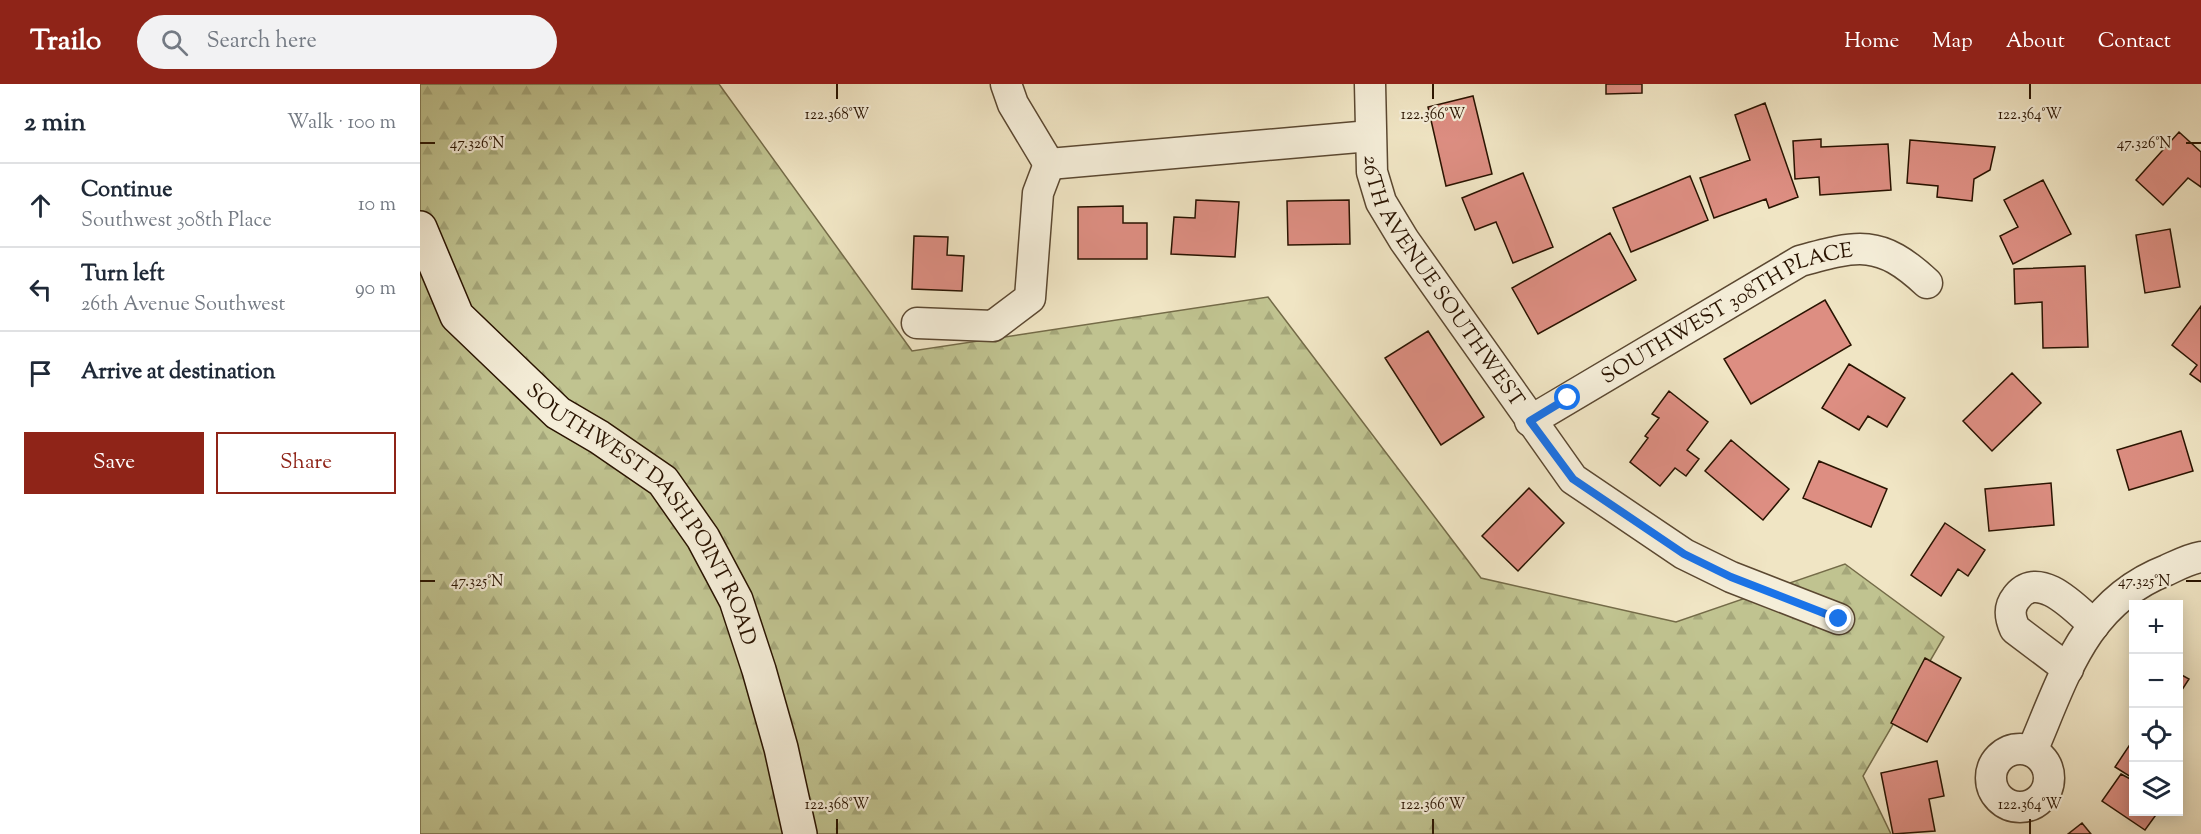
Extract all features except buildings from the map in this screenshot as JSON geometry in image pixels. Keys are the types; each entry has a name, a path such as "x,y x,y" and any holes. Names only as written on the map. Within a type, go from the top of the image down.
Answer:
{"main road":[{"name":"SOUTHWEST DASH POINT ROAD","path":"420,228 457,316 558,413 599,437 663,481 703,538 736,600 759,670 781,748 800,834"}],"street":[{"path":"1006,84 1013,104 1050,164"},
{"name":"26TH AVENUE SOUTHWEST","path":"1370,84 1372,172 1381,202 1404,240 1573,479 1684,554 1731,577 1839,619"},
{"path":"1050,164 1370,136"},
{"path":"917,323 993,326 1029,298 1038,194 1050,164"},
{"name":"SOUTHWEST 308TH PLACE","path":"1530,421 1800,261 1839,250 1865,248 1893,255 1927,283"},
{"path":"2032,751 2078,645 2111,602 2151,576 2201,557"},
{"path":"2068,669 2015,629 2011,608 2015,599 2022,591 2043,587 2053,591 2094,624"}],"green space":[{"path":"420,84 719,84 912,351 1268,297 1481,578 1676,622 1845,564 1944,637 1863,776 1891,834 420,834"}],"route":[{"path":"1568,398 1530,421 1573,479 1684,554 1731,577 1839,619"}]}
